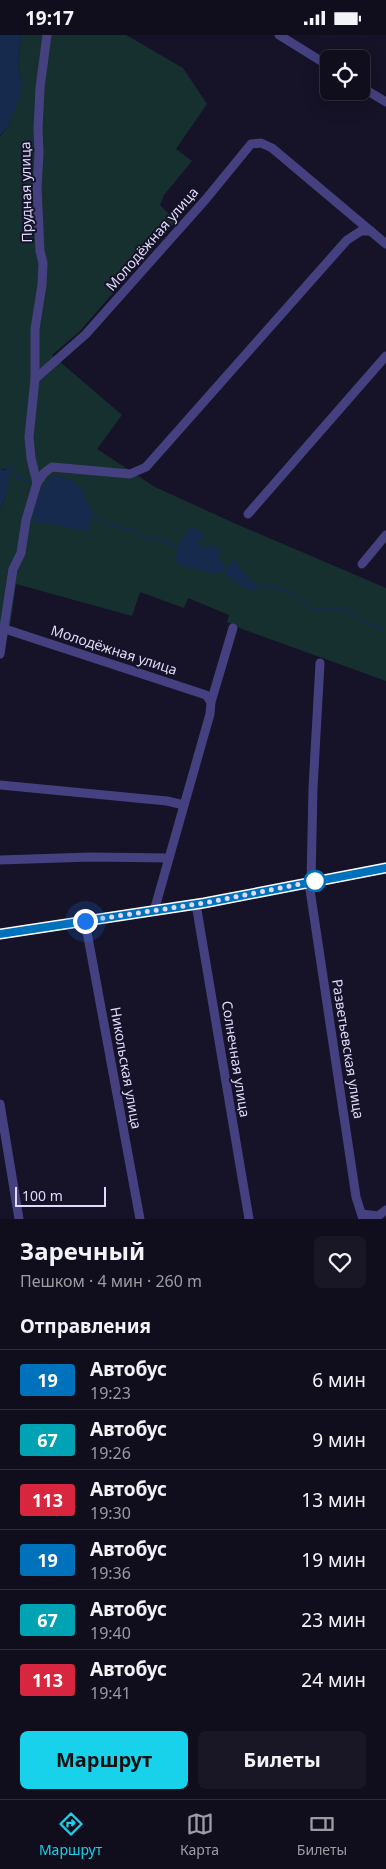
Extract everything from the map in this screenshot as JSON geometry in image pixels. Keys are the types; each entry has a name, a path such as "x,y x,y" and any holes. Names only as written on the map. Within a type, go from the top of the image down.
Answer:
{"street":[{"name":"Прудная улица","path":"35,379 35,329 42,285 43,263 40,251 37,188 38,129 40,88 47,35"},
{"path":"279,35 320,60"},
{"path":"370,92 386,102"},
{"name":"Молодёжная улица","path":"35,379 86,335 206,199 251,144 261,143 272,148 386,244"},
{"path":"0,654 13,569 21,553 26,520 38,483 44,473 52,467 130,474 146,467 347,240 361,231 371,231"},
{"path":"248,514 386,356"},
{"path":"35,379 29,437 31,458 38,483"},
{"path":"362,564 386,535"},
{"path":"154,911 233,627"},
{"name":"Молодёжная улица","path":"5,629 206,695 211,702"},
{"name":"Разветьевская улица","path":"320,663 310,883 356,1197 362,1217"},
{"path":"0,785 167,801 184,805"},
{"path":"0,860 91,857 169,858"},
{"path":"0,934 196,904 386,868"},
{"name":"Солнечная улица","path":"196,904 249,1219"},
{"name":"Никольская улица","path":"85,921 140,1219"},
{"path":"0,1104 19,1219"},
{"path":"362,1217 378,1216 386,1210"}],"green space":[{"path":"21,35 126,35 183,68 207,104 176,149 192,161 164,195 160,205 176,221 79,332 52,355 122,415 97,449 155,487 386,588 386,681 242,629 227,622 229,615 188,598 184,608 140,592 132,616 16,584 10,626 0,643 0,509 5,496 7,469 0,469 0,137 9,125 22,80 18,69"}],"water":[{"path":"0,35 21,35 18,69 22,80 20,96 9,125 0,136"},
{"path":"0,469 10,471 7,490 0,509"},
{"path":"55,475 71,480 82,489 83,495 93,512 90,528 87,531 54,524 35,524 35,503 45,484"},
{"path":"191,527 200,531 203,535 204,538 198,540 198,544 208,549 211,544 220,549 220,559 225,568 231,565 233,558 252,583 257,584 253,591 225,574 227,571 225,570 214,574 177,564 178,549"}],"waterway":[{"path":"7,469 12,467 17,478 33,482"},
{"path":"92,518 96,516 111,525 134,528 146,539 158,538 178,547"},
{"path":"257,587 267,585 289,592 312,608 348,610 365,622 384,629"}],"bus line":[{"name":"19","path":"0,934 204,903 386,868"}],"route":[{"path":"85,921 204,903 315,881"}]}
